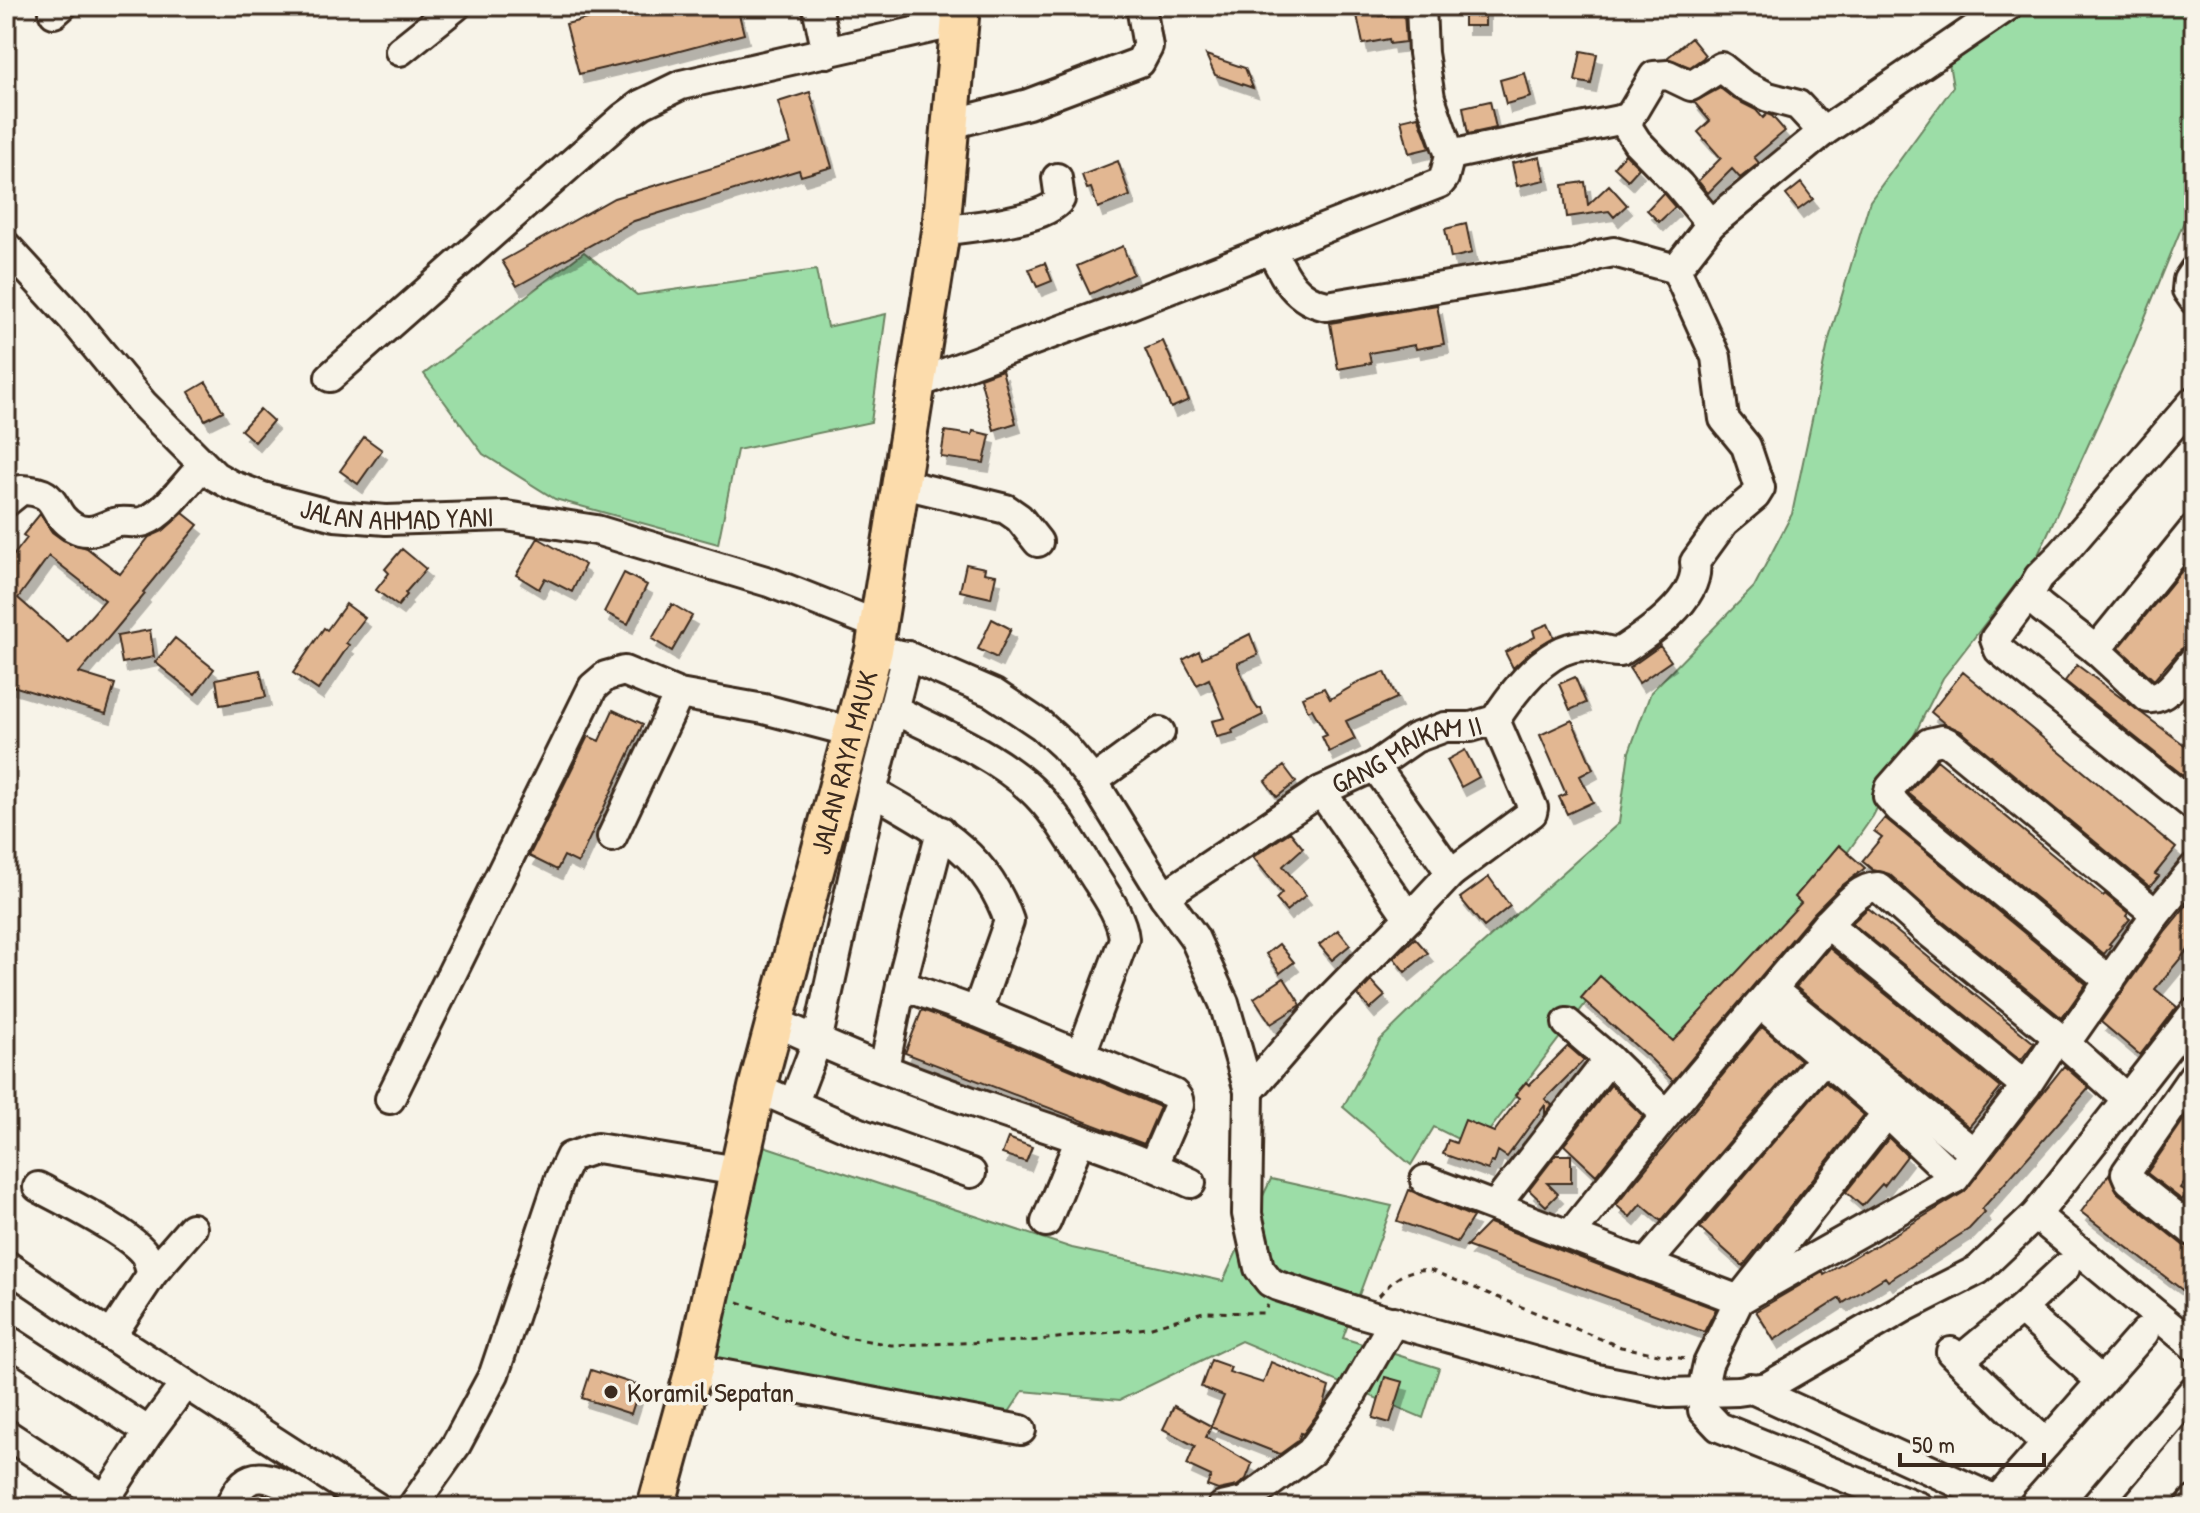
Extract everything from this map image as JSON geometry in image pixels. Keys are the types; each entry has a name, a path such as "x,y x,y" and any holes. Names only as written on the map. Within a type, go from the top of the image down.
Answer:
{"main road":[{"name":"JALAN RAYA MAUK","path":"659,1506 694,1369 774,1021 852,732 886,644 899,483 941,231 960,14"}],"street":[{"path":"400,51 456,6"},
{"path":"817,6 827,53"},
{"path":"951,124 1028,104 1140,62 1148,47 1141,6"},
{"path":"918,383 1440,183 1450,155 1430,98 1423,53 1421,6"},
{"path":"1271,249 1292,288 1313,302 1327,306 1575,265 1614,252 1676,269 1711,224 1823,132 2008,6"},
{"path":"330,377 642,104 681,85 827,53 960,14"},
{"path":"1711,224 1630,133 1629,118 1654,76 1668,75 1691,86 1721,67 1742,84 1768,97 1798,105 1823,132"},
{"path":"1450,155 1629,118"},
{"path":"941,231 1003,221 1050,208 1060,199 1057,178"},
{"name":"JALAN AHMAD YANI","path":"6,246 83,330 143,404 203,465 215,476 249,492 335,516 386,520 506,516 596,530 769,582 886,644 993,693 1018,708 1064,746 1093,781 1164,896 1194,937 1224,1003 1249,1091 1247,1214 1259,1268 1270,1282 1364,1314 1597,1379 1669,1393 1750,1388"},
{"name":"GANG MAIKAM II","path":"1164,896 1321,791 1375,766 1415,738 1445,727 1471,727 1495,720 1517,686 1558,653 1581,646 1620,652 1661,624 1675,610 1696,568 1695,562 1719,528 1759,492 1759,480 1746,446 1724,419 1716,357 1676,269"},
{"path":"2194,271 2188,280 2187,290 2194,300"},
{"path":"2194,401 2039,577 1995,639 1999,650 2194,806"},
{"path":"6,502 21,490 41,492 49,496 62,518 75,528 94,532 121,521 146,521 159,512 203,465"},
{"path":"899,483 1006,509 1019,518 1038,542"},
{"path":"2096,650 2194,529"},
{"path":"2031,591 2034,601 2096,650 2148,698 2165,694 2194,660"},
{"path":"794,1102 817,1042 893,709 886,644"},
{"path":"390,1099 593,687 606,676 624,671 679,694 764,709 852,732"},
{"path":"612,837 679,694"},
{"path":"893,709 979,753 1031,789 1054,815 1105,894 1122,928 1124,939 1081,1054"},
{"path":"1249,1091 1321,1008 1451,873 1532,812 1495,720"},
{"path":"1093,781 1160,732"},
{"path":"2110,981 1900,809 1890,799 1889,790 1929,743 1945,741 2156,914"},
{"path":"1375,766 1451,873"},
{"path":"872,791 961,845 1000,896 1009,921 977,1012"},
{"path":"1321,791 1409,918"},
{"path":"884,1068 901,985 941,831"},
{"path":"1425,1180 1739,1300 1955,1178 2110,981 2156,914 2194,868"},
{"path":"1570,1235 1666,1115 1827,924 1870,887 1878,887 2062,1040 2127,1099"},
{"path":"1827,924 2026,1086"},
{"path":"901,985 977,1012 1169,1092 1178,1099 1177,1110 1153,1165"},
{"path":"1767,997 1824,1058 1955,1178"},
{"path":"1767,997 1974,1153"},
{"path":"1750,1388 1767,1387 1905,1307 1978,1270 2036,1215 2194,1013"},
{"path":"774,1021 817,1042 1153,1165 1191,1183"},
{"path":"1567,1023 1666,1115"},
{"path":"1645,1265 1824,1058"},
{"path":"1496,1205 1609,1059"},
{"path":"2190,1221 2129,1180 2126,1173 2194,1075"},
{"path":"757,1088 865,1135 971,1173"},
{"path":"1887,1113 1739,1300 1708,1364 1702,1391 1703,1410 1719,1427 1919,1507"},
{"path":"1046,1222 1080,1139"},
{"path":"412,1507 456,1445 494,1374 560,1178 570,1157 597,1148 738,1171"},
{"path":"38,1187 101,1221 129,1241 145,1254 152,1274"},
{"path":"2036,1215 2194,1346"},
{"path":"111,1336 152,1274 192,1228"},
{"path":"6,1265 376,1507"},
{"path":"2046,1444 1955,1356 2021,1309 2065,1268"},
{"path":"2021,1309 2101,1381"},
{"path":"1222,1507 1244,1502 1311,1452 1349,1399 1394,1321"},
{"path":"1750,1388 2003,1504 2046,1444 2144,1333"},
{"path":"6,1339 149,1432"},
{"path":"694,1369 1021,1430"},
{"path":"6,1434 102,1503 185,1384"},
{"path":"2095,1507 2194,1390"},
{"path":"230,1507 245,1482 258,1476 272,1479 319,1507"},
{"path":"2189,1507 2194,1501"}],"path":[{"path":"1364,1314 1400,1274 1418,1269 1430,1270 1621,1347 1708,1364"},
{"path":"712,1292 830,1334 891,1345 1030,1341 1148,1328 1203,1312 1263,1313"}],"green space":[{"path":"1992,6 2194,6 2194,197 2132,349 2038,555 1943,678 1873,816 1814,900 1680,1052 1595,991 1476,1148 1434,1127 1411,1165 1343,1107 1380,1040 1445,977 1619,823 1629,752 1651,692 1754,587 1792,514 1829,339 1870,201 1953,87 1945,40"},
{"path":"584,252 637,295 816,270 827,327 886,314 871,422 737,450 718,544 555,499 483,454 424,374"},
{"path":"761,1145 1072,1248 1223,1281 1271,1179 1392,1206 1343,1338 1439,1368 1423,1418 1241,1341 1120,1400 1023,1391 994,1435 710,1377"}],"building":[{"path":"599,6 632,6 634,13 658,6 737,6 744,34 579,74 566,24 602,15"},
{"path":"1464,6 1485,6 1485,26 1464,26"},
{"path":"1379,10 1380,16 1404,13 1406,42 1390,44 1389,39 1363,44 1357,15"},
{"path":"1691,38 1705,55 1703,58 1690,67 1667,58"},
{"path":"1581,51 1597,54 1591,84 1575,81"},
{"path":"1206,55 1245,68 1253,88 1215,75"},
{"path":"1525,73 1531,97 1506,104 1500,80"},
{"path":"1720,88 1756,110 1763,118 1767,114 1772,116 1785,131 1754,157 1759,163 1740,178 1732,169 1708,193 1698,181 1721,158 1698,132 1710,121 1694,102"},
{"path":"810,92 832,167 801,176 799,170 634,221 517,286 502,261 614,198 791,144 778,102"},
{"path":"1490,101 1496,128 1468,134 1463,107"},
{"path":"1418,116 1430,148 1409,153 1401,120"},
{"path":"1625,154 1639,168 1628,180 1614,167"},
{"path":"1540,157 1545,180 1517,186 1512,163"},
{"path":"1118,161 1130,196 1098,208 1091,188 1087,189 1082,175"},
{"path":"1585,182 1588,205 1609,185 1627,205 1614,217 1609,211 1567,217 1563,185"},
{"path":"1801,183 1813,199 1798,210 1786,195"},
{"path":"1663,193 1675,207 1659,222 1647,210"},
{"path":"1466,224 1472,253 1451,258 1445,229"},
{"path":"1123,246 1133,274 1090,294 1077,266"},
{"path":"1045,263 1052,281 1037,287 1029,269"},
{"path":"1437,305 1444,344 1416,349 1415,345 1369,353 1371,363 1338,369 1330,323"},
{"path":"1163,341 1189,400 1171,408 1145,349"},
{"path":"1002,370 1016,423 994,430 980,378"},
{"path":"206,382 223,411 205,420 189,392"},
{"path":"260,409 273,421 255,442 241,430"},
{"path":"945,431 972,435 973,431 990,435 984,463 941,457"},
{"path":"364,437 382,450 358,484 340,471"},
{"path":"183,513 198,525 79,673 115,684 106,714 6,684 6,565 27,538 23,535 40,514 52,532 63,540 87,548 120,574 149,537 163,531","holes":["49,556 105,600 68,642 18,598"]},
{"path":"538,538 585,565 572,592 545,578 539,589 516,575"},
{"path":"402,549 426,569 398,606 376,590 389,573 385,569"},
{"path":"2194,556 2194,643 2181,649 2154,680 2119,648"},
{"path":"966,564 985,568 984,573 996,575 991,598 960,591"},
{"path":"624,573 647,585 628,624 604,612"},
{"path":"346,604 365,618 318,690 293,673 324,628 327,630"},
{"path":"672,604 692,616 672,651 652,639"},
{"path":"992,619 1011,629 997,658 978,649"},
{"path":"1548,624 1554,637 1513,668 1505,652 1535,637 1533,630"},
{"path":"150,630 154,657 122,663 117,636"},
{"path":"1250,634 1258,655 1238,663 1238,666 1253,702 1258,709 1261,708 1263,715 1232,730 1233,733 1217,737 1212,721 1225,718 1209,679 1197,685 1183,660 1199,651 1202,658"},
{"path":"175,638 214,669 195,694 155,662"},
{"path":"1660,646 1671,661 1639,683 1629,668"},
{"path":"2077,665 2194,752 2194,784 2065,681"},
{"path":"260,670 266,697 220,705 216,679"},
{"path":"1385,672 1397,698 1346,721 1355,739 1329,752 1322,737 1327,735 1312,709 1308,711 1302,697 1324,688 1330,699 1363,680"},
{"path":"1963,672 2176,848 2155,874 2159,876 2150,887 1961,731 1945,724 1931,712"},
{"path":"1575,677 1586,703 1570,710 1559,684"},
{"path":"613,710 643,724 578,863 564,856 557,870 529,856 588,736 599,741"},
{"path":"1572,720 1593,769 1580,776 1593,802 1567,814 1559,797 1566,794 1540,735"},
{"path":"1465,750 1479,777 1461,787 1447,760"},
{"path":"1937,760 2128,913 2126,916 2130,919 2104,954 1908,793"},
{"path":"1284,766 1296,782 1277,797 1265,781"},
{"path":"1885,818 2086,984 2062,1018 1889,874 1873,870 1862,861 1882,837 1874,831"},
{"path":"1290,832 1303,848 1283,866 1306,895 1286,911 1276,899 1282,893 1253,857"},
{"path":"1839,845 1865,868 1814,913 1673,1081 1581,998 1600,976 1673,1041 1801,903 1795,897"},
{"path":"1489,877 1510,906 1484,927 1460,898"},
{"path":"2194,896 2194,942 2155,989 2177,1007 2140,1055 2101,1022"},
{"path":"1868,908 2034,1043 2021,1060 1852,923"},
{"path":"1338,930 1350,945 1332,960 1319,945"},
{"path":"1415,938 1428,953 1405,972 1394,958"},
{"path":"1279,944 1294,962 1280,973 1266,954"},
{"path":"1829,948 2001,1088 1969,1127 1796,987"},
{"path":"1284,978 1301,1005 1271,1024 1254,998"},
{"path":"1371,981 1385,996 1370,1009 1358,995"},
{"path":"922,1010 1160,1107 1144,1144 905,1053"},
{"path":"1762,1027 1800,1060 1661,1221 1641,1204 1630,1217 1616,1205"},
{"path":"1568,1046 1584,1060 1545,1099 1552,1105 1545,1114 1545,1105 1507,1157 1498,1151 1488,1170 1443,1154 1448,1140 1456,1143 1465,1120 1494,1132 1519,1098 1515,1095 1526,1082 1529,1085"},
{"path":"2064,1066 2089,1088 1982,1209 1985,1212 1969,1229 1888,1281 1885,1277 1843,1303 1840,1298 1774,1340 1756,1311 1823,1272 1824,1275 1865,1252 1964,1192"},
{"path":"1825,1082 1864,1115 1743,1266 1700,1228"},
{"path":"1611,1085 1643,1116 1596,1175 1564,1145"},
{"path":"2194,1105 2194,1169 2180,1188 2187,1193 2182,1200 2147,1173"},
{"path":"1008,1138 1032,1147 1026,1162 1002,1154"},
{"path":"1889,1138 1907,1156 1884,1186 1882,1184 1862,1206 1846,1192"},
{"path":"1556,1155 1571,1155 1571,1183 1547,1183 1558,1194 1546,1206 1529,1190"},
{"path":"2109,1174 2118,1193 2183,1245 2194,1249 2194,1299 2081,1212"},
{"path":"1409,1190 1473,1217 1457,1242 1397,1221"},
{"path":"1489,1223 1716,1309 1704,1332 1466,1246"},
{"path":"1211,1360 1231,1367 1229,1372 1263,1383 1271,1362 1329,1387 1324,1405 1298,1441 1280,1454 1211,1427 1206,1437 1252,1464 1246,1479 1237,1486 1218,1490 1207,1486 1211,1476 1187,1465 1195,1446 1163,1429 1174,1406 1211,1426 1224,1396 1201,1387"},
{"name":"Koramil Sepatan","path":"591,1370 640,1386 631,1414 582,1398"},
{"path":"1385,1377 1403,1382 1390,1423 1373,1418"}],"place":[{"name":"Koramil Sepatan","path":"611,1392"}]}
